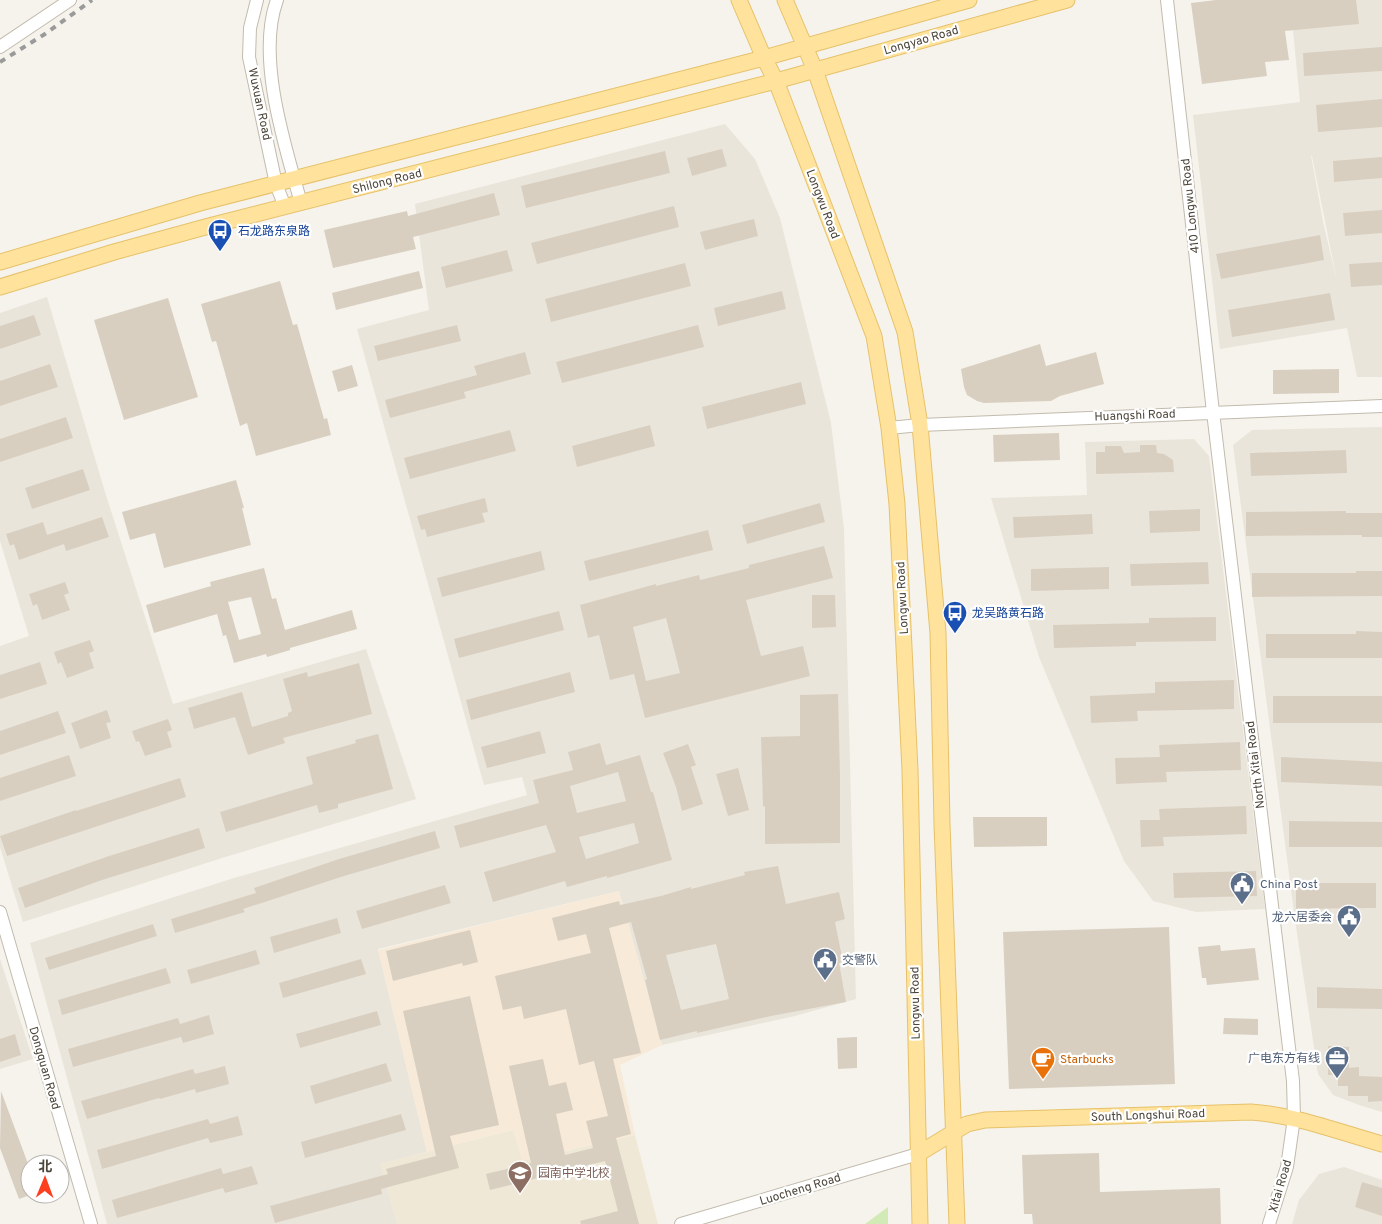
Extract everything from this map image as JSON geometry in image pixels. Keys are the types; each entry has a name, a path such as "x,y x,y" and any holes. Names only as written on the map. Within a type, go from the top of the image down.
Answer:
{"main road":[{"name":"Longwu Road","path":"739,0 776,81 874,336 889,428 898,504 911,788 920,1224"},
{"path":"785,0 815,70 905,332 920,425 938,634 942,824 957,1224"},
{"name":"Longyao Road","path":"764,58 968,0"},
{"name":"Longyao Road","path":"776,81 1067,0"},
{"name":"Shilong Road","path":"0,262 105,230 294,179 764,58"},
{"name":"Shilong Road","path":"0,287 114,252 776,81"},
{"name":"South Longshui Road","path":"918,1154 967,1124 985,1120 1251,1112 1294,1118 1382,1144"}],"street":[{"path":"0,47 70,0"},
{"name":"Wuxuan Road","path":"257,0 250,28 249,57 276,184 284,207"},
{"path":"277,0 271,14 270,74 301,203"},
{"name":"410 Longwu Road","path":"1167,0 1212,412"},
{"name":"Huangshi Road","path":"889,428 920,425 1382,406"},
{"name":"North Xitai Road","path":"1212,412 1293,1082 1294,1118"},
{"name":"Dongquan Road","path":"0,912 91,1224"},
{"name":"Xitai Road","path":"1269,1224 1287,1167 1294,1118"},
{"name":"Luocheng Road","path":"681,1224 918,1154"}],"shaded area":[{"path":"1290,0 1382,0 1382,377 1357,377 1347,328 1220,349 1193,115 1300,102","holes":["1312,156 1337,281 1323,222"]},
{"path":"725,124 755,159 780,218 831,423 844,529 856,999 795,1016 662,1045 619,891 378,949 427,1152 381,1164 397,1224 107,1224 30,943 234,878 527,795 522,777 484,785 357,329 429,310 415,204"},
{"path":"47,297 105,492 173,704 366,649 416,799 222,858 23,922 0,847 0,646 29,636 0,541 0,313"},
{"path":"1382,427 1382,1112 1333,1095 1318,1074 1295,920 1233,445 1252,430"},
{"path":"1194,439 1209,456 1265,909 1196,912 1153,901 1124,861 1039,657 991,498 1087,495 1085,442"},
{"path":"619,891 662,1045 620,1065 635,1135 521,1161 512,1130 427,1152 378,950"},
{"path":"0,959 33,1059 0,1069"},
{"name":"园南中学北校","path":"513,1130 522,1161 635,1135 658,1224 397,1224 380,1164"},
{"path":"1344,1167 1382,1180 1382,1224 1292,1224 1299,1200 1319,1174"}],"green space":[{"path":"888,1207 888,1224 865,1224"}],"building":[{"path":"1216,0 1356,0 1359,24 1285,31 1289,60 1265,62 1267,76 1202,84 1191,3"},
{"path":"1382,47 1382,71 1304,76 1303,53"},
{"path":"1382,99 1382,127 1318,132 1316,105"},
{"path":"722,149 727,166 692,176 687,158"},
{"path":"665,151 670,173 526,208 521,186"},
{"path":"1382,157 1382,178 1334,182 1333,161"},
{"path":"494,193 500,215 413,237 416,249 333,268 324,230 407,211 408,216"},
{"path":"674,206 679,227 537,264 531,243"},
{"path":"1382,210 1382,233 1345,236 1343,213"},
{"path":"754,219 758,236 705,250 700,232"},
{"path":"1320,235 1324,260 1221,279 1216,254"},
{"path":"507,250 513,271 446,288 441,267"},
{"path":"1382,262 1382,285 1351,287 1349,264"},
{"path":"685,263 691,286 551,322 545,299"},
{"path":"419,271 423,288 336,310 332,293"},
{"path":"280,281 293,325 297,324 324,419 327,418 331,435 256,456 247,423 240,426 216,341 212,342 201,304"},
{"path":"782,291 786,309 718,326 714,308"},
{"path":"1330,293 1335,320 1232,337 1228,310"},
{"path":"168,298 198,397 124,420 94,320"},
{"path":"34,315 41,335 0,349 0,326"},
{"path":"457,325 461,341 378,361 374,346"},
{"path":"698,325 704,347 562,383 556,362"},
{"path":"1040,344 1046,366 1096,352 1104,384 1060,396 1051,401 984,403 967,395 961,369"},
{"path":"525,352 531,374 464,392 466,398 390,418 385,400 477,375 474,366"},
{"path":"50,364 58,387 0,406 0,381"},
{"path":"352,365 358,386 338,392 332,371"},
{"path":"1339,369 1339,393 1273,394 1273,370"},
{"path":"801,382 806,404 707,429 702,407"},
{"path":"66,417 73,438 0,462 0,439"},
{"path":"650,425 655,446 577,467 572,446"},
{"path":"510,430 516,451 410,479 404,458"},
{"path":"1059,433 1060,460 994,462 993,435"},
{"path":"1140,445 1156,445 1157,453 1164,454 1173,460 1174,472 1096,474 1096,452 1105,452 1105,446 1121,446 1124,453 1140,452"},
{"path":"1346,450 1347,473 1251,476 1250,453"},
{"path":"83,469 90,490 32,509 25,488"},
{"path":"236,480 251,545 164,568 155,533 130,540 122,512"},
{"path":"485,498 488,512 482,513 485,522 427,537 425,529 421,530 417,516"},
{"path":"820,503 825,522 747,544 742,525"},
{"path":"1200,509 1200,531 1150,533 1149,511"},
{"path":"1346,511 1346,513 1382,513 1382,537 1362,537 1362,535 1246,536 1246,512"},
{"path":"1092,514 1093,534 1014,538 1013,517"},
{"path":"102,517 109,537 66,551 64,544 19,560 14,544 10,546 6,534 43,522 47,535"},
{"path":"708,530 713,550 589,581 584,561"},
{"path":"824,546 833,578 746,600 761,656 803,646 810,676 645,718 634,674 610,680 599,635 588,638 580,605 656,584 656,586 699,575 700,580 749,568 749,565","holes":["666,618 680,673 646,681 633,627"]},
{"path":"541,551 545,570 442,597 437,578"},
{"path":"1208,562 1209,584 1131,586 1130,564"},
{"path":"1109,567 1109,589 1031,591 1031,569"},
{"path":"264,568 272,599 276,598 285,630 352,610 357,629 290,648 290,650 267,657 266,654 234,663 226,635 223,636 217,614 154,633 146,605 211,586 210,582","holes":["251,597 261,634 239,640 228,602"]},
{"path":"1356,571 1382,571 1382,596 1252,597 1252,573 1356,573"},
{"path":"65,582 69,593 64,595 70,610 42,620 37,604 33,606 29,594"},
{"path":"812,595 835,595 836,627 812,628"},
{"path":"559,611 564,630 459,658 454,639"},
{"path":"1216,617 1216,641 1136,642 1136,646 1054,648 1053,625 1149,623 1149,618"},
{"path":"1356,631 1382,632 1382,658 1266,658 1266,634 1356,634"},
{"path":"90,640 94,651 89,653 94,668 67,678 61,662 58,664 54,652"},
{"path":"40,662 47,684 0,699 0,675"},
{"path":"359,663 372,714 283,738 285,743 248,755 235,717 194,729 188,708 242,692 252,727 288,716 288,713 292,711 283,679 307,672 308,677"},
{"path":"570,672 575,692 471,720 466,700"},
{"path":"1234,680 1234,709 1137,711 1138,721 1091,723 1090,696 1155,693 1155,682"},
{"path":"838,694 840,843 765,844 761,737 800,736 800,695"},
{"path":"1273,696 1382,696 1382,723 1273,723"},
{"path":"107,710 111,722 106,723 111,738 80,749 71,723"},
{"path":"58,711 66,733 0,755 0,731"},
{"path":"168,719 172,730 167,732 172,747 145,756 139,741 136,742 132,731"},
{"path":"540,731 546,753 487,768 481,747"},
{"path":"378,734 393,789 338,804 338,808 319,813 317,805 226,832 220,812 313,784 306,757 356,743 355,740"},
{"path":"1240,742 1241,770 1166,772 1167,782 1116,784 1115,758 1160,757 1159,745"},
{"path":"600,743 606,765 640,755 651,792 653,792 672,860 567,887 565,881 493,902 484,872 556,852 546,825 460,848 454,826 539,803 533,780 573,770 568,752","holes":["618,772 626,801 577,813 570,786","634,823 639,843 586,859 579,837"]},
{"path":"688,744 696,765 691,767 703,804 682,811 676,787 663,753"},
{"path":"69,755 76,776 0,801 0,778"},
{"path":"1281,757 1382,762 1382,786 1281,782"},
{"path":"738,768 749,810 728,816 716,774"},
{"path":"180,778 186,797 7,856 0,836"},
{"path":"1246,806 1247,834 1163,837 1164,846 1141,847 1140,820 1160,820 1159,809"},
{"path":"973,817 1047,817 1047,846 974,847"},
{"path":"1289,821 1382,822 1382,847 1289,847"},
{"path":"199,828 205,848 102,880 25,908 18,888 109,856"},
{"path":"435,831 440,848 344,876 243,909 245,912 175,933 171,919 256,893 254,888 339,859"},
{"path":"778,866 786,904 839,892 845,919 835,922 843,962 839,963 846,1002 660,1040 645,980 647,979 631,922 609,928 641,1053 613,1059 631,1134 616,1138 639,1224 581,1224 580,1221 618,1211 605,1161 490,1190 486,1174 531,1163 509,1066 543,1059 549,1086 566,1082 573,1110 556,1114 565,1155 593,1148 586,1121 608,1116 594,1061 579,1065 566,1009 524,1019 521,1006 503,1010 495,976 591,953 586,934 558,941 552,918 619,901 620,905 691,887 691,889 745,875 744,872","holes":["716,944 729,999 681,1010 666,955"]},
{"path":"1256,871 1257,896 1174,898 1173,873"},
{"path":"1296,883 1376,883 1376,908 1296,909"},
{"path":"445,885 451,903 362,929 356,911"},
{"path":"337,918 341,933 274,953 270,937"},
{"path":"153,924 157,936 49,970 45,958"},
{"path":"1169,927 1175,1084 1009,1089 1003,932"},
{"path":"470,930 478,962 463,966 462,963 393,981 386,951"},
{"path":"1220,945 1221,951 1255,948 1259,980 1207,985 1206,978 1202,978 1198,947"},
{"path":"256,950 260,964 191,984 187,970"},
{"path":"361,959 366,974 283,998 279,983"},
{"path":"166,968 171,983 62,1015 58,1000"},
{"path":"1317,987 1382,989 1382,1009 1317,1008"},
{"path":"470,996 499,1125 450,1136 459,1168 381,1189 382,1194 275,1223 270,1206 388,1174 386,1169 436,1156 403,1011"},
{"path":"377,1011 381,1025 300,1048 296,1034"},
{"path":"209,1015 214,1034 183,1043 181,1037 73,1067 68,1049 178,1018 180,1024"},
{"path":"1224,1018 1258,1019 1258,1035 1223,1034"},
{"path":"15,1034 21,1055 0,1062 0,1039"},
{"path":"857,1037 857,1068 838,1069 837,1038"},
{"path":"1328,1046 1349,1047 1349,1068 1359,1067 1359,1076 1382,1077 1382,1101 1368,1102 1368,1096 1348,1096 1348,1086 1338,1086 1338,1075 1328,1075"},
{"path":"386,1063 392,1081 315,1104 310,1086"},
{"path":"225,1066 229,1084 196,1093 195,1089 87,1119 81,1101 193,1069 195,1074"},
{"path":"1,1091 24,1154 20,1154 20,1199 0,1148"},
{"path":"401,1114 406,1130 305,1158 301,1142"},
{"path":"238,1116 243,1135 210,1143 208,1138 102,1169 97,1150 208,1119 210,1124"},
{"path":"1099,1153 1100,1192 1220,1188 1221,1224 1033,1224 1032,1214 1024,1214 1022,1155"},
{"path":"252,1166 258,1184 225,1193 223,1188 117,1218 112,1200 221,1168 223,1174"},
{"path":"1362,1182 1382,1188 1382,1216 1355,1207"}],"railway":[{"path":"0,62 45,34 92,0"}],"place":[{"name":"石龙路东泉路","path":"220,252"},
{"name":"龙吴路黄石路","path":"955,634"},
{"name":"China Post","path":"1242,905"},
{"name":"龙六居委会","path":"1349,938"},
{"name":"交警队","path":"825,981"},
{"name":"广电东方有线","path":"1337,1079"},
{"name":"Starbucks","path":"1043,1080"},
{"name":"园南中学北校","path":"520,1194"}]}
